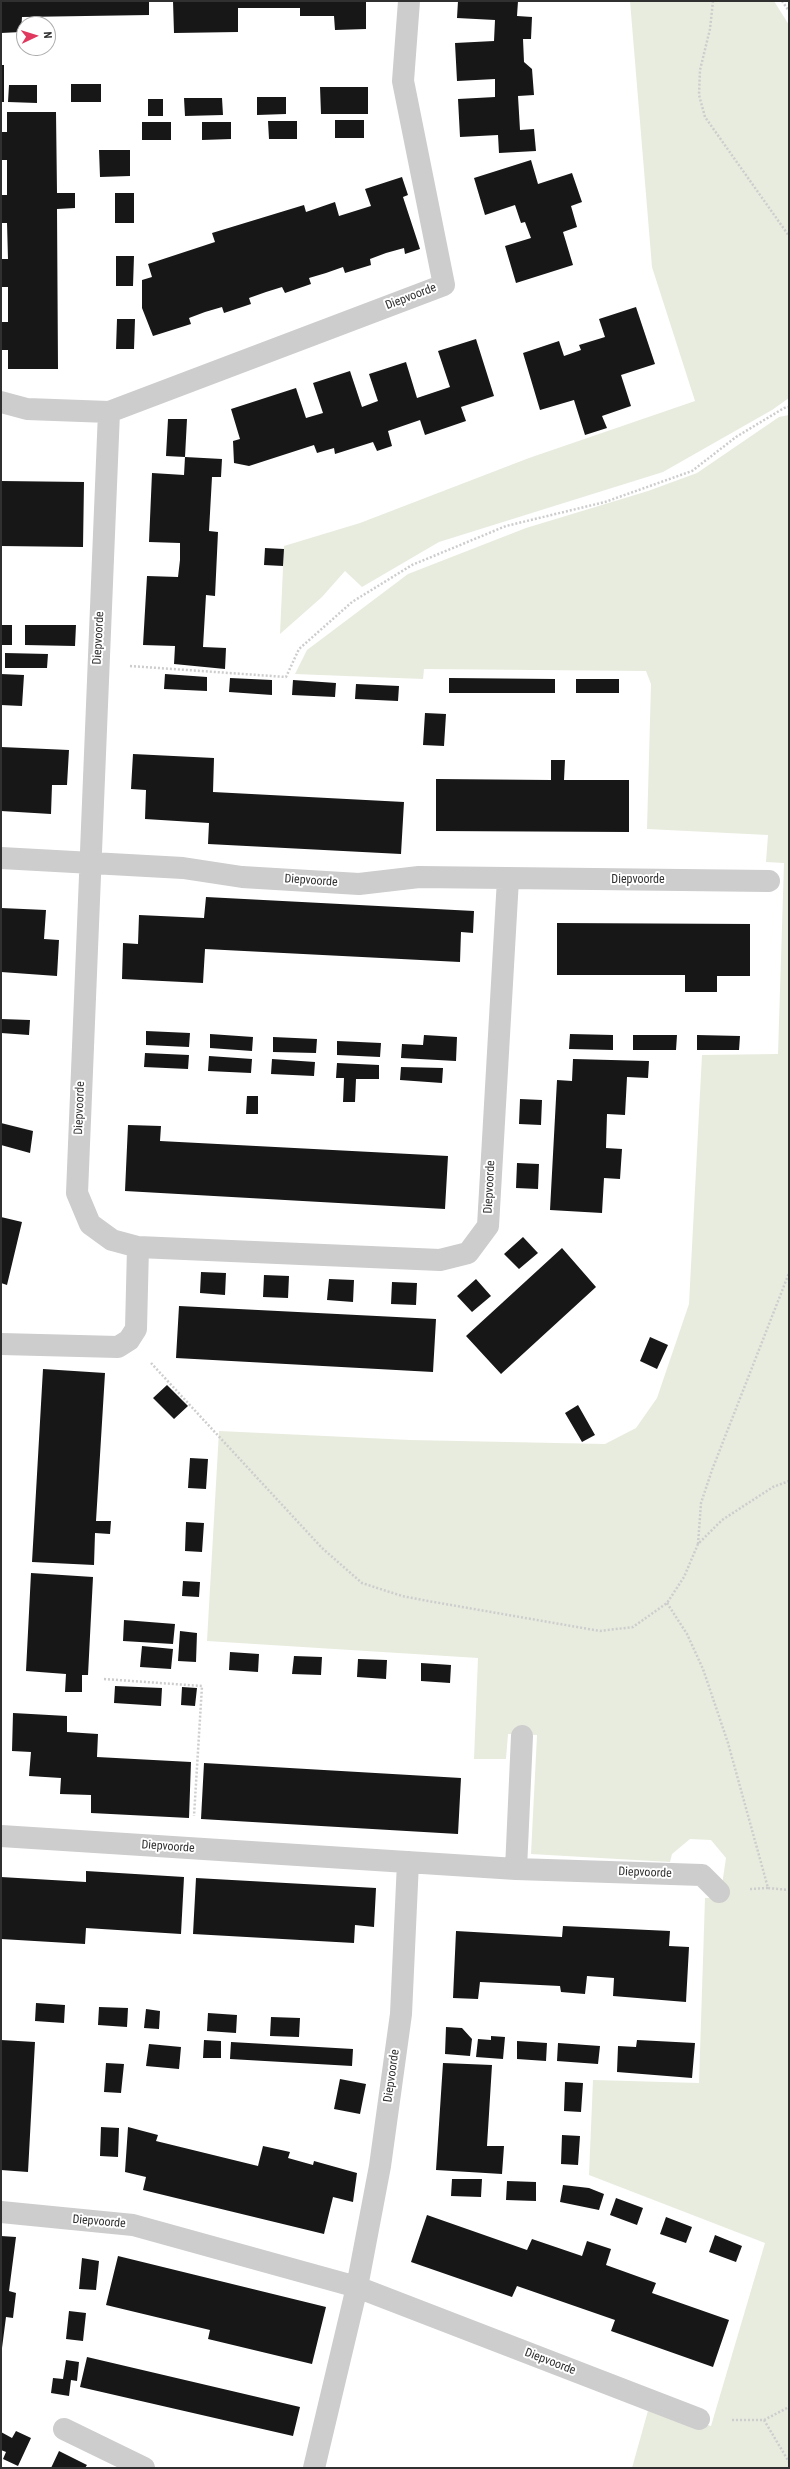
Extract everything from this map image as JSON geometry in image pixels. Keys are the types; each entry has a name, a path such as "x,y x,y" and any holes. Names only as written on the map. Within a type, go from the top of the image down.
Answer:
{"street":[{"name":"Diepvoorde","path":"1,402 27,409 109,412 444,285 403,81 409,1"},
{"name":"Diepvoorde","path":"109,412 77,1193 90,1224 112,1240 138,1247 440,1260 468,1253 488,1226 508,879"},
{"name":"Diepvoorde","path":"1,858 183,868 242,877 359,884 420,877 769,881"},
{"path":"1,1344 118,1347 129,1340 136,1329 138,1247"},
{"path":"516,1869 522,1736"},
{"name":"Diepvoorde","path":"1,1836 516,1869 702,1875 719,1892"},
{"name":"Diepvoorde","path":"314,2468 357,2287 380,2166 401,2014 408,1862"},
{"name":"Diepvoorde","path":"1,2212 133,2225 357,2287 699,2419"},
{"path":"64,2429 144,2468"}],"path":[{"path":"713,1 710,29 700,70 699,95 705,117 789,236"},
{"path":"782,1 789,11"},
{"path":"98,663 286,677 299,649 352,602 412,565 506,526 605,502 692,471 736,437 784,408 789,407"},
{"path":"129,1340 322,1548 362,1583 402,1596 600,1630 633,1627 667,1603 684,1578 698,1544 701,1503 712,1470 789,1272"},
{"path":"698,1544 722,1520 773,1488 789,1481"},
{"path":"667,1603 687,1634 703,1669 728,1743 768,1888 789,1890"},
{"path":"104,1679 202,1686 192,1848"},
{"path":"699,2419 764,2420 789,2407"},
{"path":"764,2420 789,2462"}],"shaded area":[{"path":"630,1 774,1 789,25 789,398 772,410 663,472 439,542 362,587 345,571 322,597 280,634 284,546 360,523 529,458 695,401 652,267"},
{"path":"789,415 789,2468 632,2468 649,2407 711,2426 765,2243 589,2175 593,2080 699,2083 705,1898 720,1898 726,1858 711,1840 690,1839 672,1854 670,1862 531,1854 537,1735 508,1734 506,1759 474,1759 478,1658 207,1641 219,1431 410,1440 605,1444 636,1428 657,1398 689,1304 702,1055 778,1054 784,863 766,862 768,835 647,829 651,684 646,671 424,669 423,679 295,674 307,650 408,574 526,528 648,491 697,473 779,417"}],"building":[{"path":"1,1 149,1 149,15 16,16 16,32 1,33"},
{"path":"173,1 366,1 366,29 335,30 334,16 300,16 300,8 238,8 238,32 174,33"},
{"path":"458,1 518,1 517,16 532,17 531,39 523,39 524,62 532,69 534,95 518,96 520,130 534,129 536,151 499,153 498,135 460,137 458,99 495,97 495,79 457,81 455,43 494,41 495,20 457,18"},
{"path":"1,65 4,65 4,102 1,102"},
{"path":"71,84 101,84 101,102 71,102"},
{"path":"9,85 37,85 37,103 8,102"},
{"path":"320,87 368,87 368,114 321,114"},
{"path":"257,97 286,97 286,114 257,115"},
{"path":"184,98 222,98 223,115 185,116"},
{"path":"148,99 163,99 163,116 148,116"},
{"path":"7,112 56,112 57,193 75,193 75,208 57,209 58,369 8,369 8,350 2,350 2,322 8,322 8,287 1,287 1,259 8,259 7,223 1,223 1,195 7,195 7,160 1,160 1,132 7,132"},
{"path":"335,120 364,120 364,138 335,138"},
{"path":"268,121 297,121 297,139 269,139"},
{"path":"142,122 171,122 171,140 142,140"},
{"path":"202,122 231,122 231,139 202,140"},
{"path":"99,150 130,150 130,176 100,177"},
{"path":"531,160 538,184 572,173 582,202 571,206 577,227 563,232 573,265 516,283 505,246 531,238 525,222 521,223 515,205 485,215 474,178"},
{"path":"402,177 408,195 403,197 420,249 405,254 404,248 370,259 371,265 345,273 343,267 309,278 311,284 285,293 282,287 266,292 249,298 251,304 224,313 222,307 205,312 189,318 191,324 153,336 142,308 142,280 152,277 148,264 215,242 212,233 304,205 306,212 335,202 339,216 371,206 365,189"},
{"path":"115,193 134,193 134,223 115,223"},
{"path":"116,256 134,256 133,286 116,286"},
{"path":"636,307 655,364 621,375 631,406 602,416 607,428 585,435 574,400 540,410 523,353 559,341 564,356 581,350 579,345 605,337 599,319"},
{"path":"117,319 135,319 134,349 116,349"},
{"path":"476,339 494,396 461,407 466,421 425,435 420,420 388,431 392,446 377,451 373,442 335,454 334,448 317,453 314,445 249,466 234,463 233,441 240,439 231,409 296,388 306,418 323,413 313,383 350,371 362,407 378,401 369,374 406,362 417,398 450,387 438,351"},
{"path":"168,419 187,419 185,457 166,456"},
{"path":"185,457 222,459 221,477 212,477 209,531 218,532 215,596 206,595 203,647 226,648 225,669 174,664 175,646 143,645 147,576 178,577 180,560 180,543 149,542 152,473 184,475"},
{"path":"1,481 84,482 83,547 1,546"},
{"path":"265,548 284,549 283,566 264,565"},
{"path":"1,625 12,625 12,645 1,645"},
{"path":"25,625 76,625 75,646 25,645"},
{"path":"5,653 48,654 47,668 5,668"},
{"path":"1,674 24,675 22,706 1,705"},
{"path":"165,674 207,677 207,691 164,689"},
{"path":"230,678 272,680 272,695 229,692"},
{"path":"449,678 555,679 555,693 449,693"},
{"path":"576,679 619,679 619,693 576,693"},
{"path":"293,680 336,683 335,697 292,695"},
{"path":"356,684 399,686 398,701 355,699"},
{"path":"425,713 446,714 444,746 423,745"},
{"path":"1,747 69,750 67,785 52,785 51,814 1,811"},
{"path":"133,754 214,758 213,792 404,802 401,854 208,844 209,823 145,819 146,790 131,789"},
{"path":"551,760 565,760 564,780 629,780 629,832 436,831 436,779 551,780"},
{"path":"206,897 474,911 473,933 461,932 460,962 205,949 203,983 122,979 123,943 138,944 139,915 204,918"},
{"path":"1,908 46,910 44,939 59,940 57,976 1,972"},
{"path":"557,923 750,924 750,976 717,976 717,992 685,992 685,975 557,975"},
{"path":"1,1019 30,1020 29,1035 1,1033"},
{"path":"146,1031 190,1033 189,1047 146,1045"},
{"path":"210,1034 253,1037 252,1051 210,1048"},
{"path":"570,1034 613,1035 613,1050 569,1049"},
{"path":"424,1035 457,1037 456,1061 401,1058 402,1044 423,1045"},
{"path":"633,1035 677,1035 676,1050 633,1050"},
{"path":"697,1035 740,1036 739,1050 697,1050"},
{"path":"273,1037 317,1039 316,1053 273,1052"},
{"path":"337,1041 381,1043 380,1057 337,1055"},
{"path":"145,1053 189,1055 188,1069 144,1067"},
{"path":"209,1056 252,1059 251,1073 208,1071"},
{"path":"272,1059 315,1062 314,1076 271,1074"},
{"path":"573,1059 649,1061 648,1078 627,1077 625,1115 607,1114 606,1148 622,1149 620,1179 604,1178 602,1213 550,1210 557,1080 572,1081"},
{"path":"337,1063 379,1065 379,1079 356,1079 355,1102 343,1102 344,1078 336,1078"},
{"path":"401,1067 443,1068 442,1083 400,1080"},
{"path":"247,1096 258,1096 258,1114 246,1114"},
{"path":"520,1099 542,1100 541,1125 519,1124"},
{"path":"1,1123 33,1131 30,1153 1,1145"},
{"path":"128,1125 161,1126 160,1141 448,1156 445,1209 125,1191"},
{"path":"517,1163 539,1164 538,1189 516,1188"},
{"path":"1,1217 22,1222 7,1285 1,1283"},
{"path":"523,1237 538,1253 519,1269 504,1254"},
{"path":"562,1248 596,1287 501,1374 466,1336"},
{"path":"201,1272 226,1273 225,1295 200,1293"},
{"path":"264,1275 289,1276 288,1298 263,1297"},
{"path":"329,1279 354,1280 353,1302 327,1300"},
{"path":"476,1279 491,1296 472,1312 457,1296"},
{"path":"392,1282 417,1283 416,1305 391,1304"},
{"path":"179,1306 436,1319 433,1372 176,1358"},
{"path":"650,1337 668,1345 657,1369 640,1361"},
{"path":"43,1369 105,1373 96,1521 111,1521 110,1534 95,1533 94,1565 32,1562"},
{"path":"167,1385 188,1406 174,1419 153,1398"},
{"path":"578,1405 595,1435 582,1442 565,1413"},
{"path":"190,1458 208,1459 206,1489 188,1488"},
{"path":"186,1522 204,1523 202,1552 185,1551"},
{"path":"31,1573 93,1577 88,1675 82,1675 82,1692 65,1692 66,1674 26,1671"},
{"path":"183,1581 200,1582 199,1597 182,1596"},
{"path":"124,1620 175,1624 173,1644 123,1641"},
{"path":"180,1631 197,1633 196,1662 178,1661"},
{"path":"142,1646 173,1649 171,1669 140,1667"},
{"path":"230,1652 259,1654 258,1672 229,1670"},
{"path":"294,1656 322,1657 321,1675 292,1674"},
{"path":"358,1659 387,1660 386,1679 357,1677"},
{"path":"421,1663 451,1665 450,1683 421,1681"},
{"path":"115,1686 162,1688 161,1706 114,1703"},
{"path":"182,1687 197,1688 195,1706 181,1705"},
{"path":"13,1713 67,1716 67,1732 98,1734 97,1757 191,1762 189,1818 91,1813 91,1795 60,1794 61,1778 29,1776 31,1752 12,1751"},
{"path":"204,1763 461,1778 458,1834 201,1819"},
{"path":"86,1871 184,1877 181,1934 86,1928 85,1944 1,1939 1,1877 86,1882"},
{"path":"196,1878 376,1888 374,1927 355,1925 354,1943 193,1934"},
{"path":"563,1926 670,1931 669,1946 689,1947 686,2002 613,1996 614,1978 587,1976 585,1994 561,1992 560,1986 480,1982 478,1999 453,1998 456,1931 562,1937"},
{"path":"36,2003 65,2005 64,2023 35,2021"},
{"path":"99,2007 128,2008 127,2027 98,2025"},
{"path":"146,2009 160,2011 159,2029 144,2028"},
{"path":"208,2013 237,2015 236,2033 207,2031"},
{"path":"271,2017 300,2018 299,2037 270,2036"},
{"path":"446,2027 462,2028 472,2039 470,2056 445,2054"},
{"path":"491,2036 505,2037 503,2059 476,2057 478,2039 491,2040"},
{"path":"1,2040 35,2042 28,2172 1,2170"},
{"path":"204,2040 221,2041 221,2058 203,2058"},
{"path":"637,2040 695,2043 692,2078 617,2072 618,2046 636,2047"},
{"path":"517,2041 547,2043 546,2061 517,2059"},
{"path":"231,2042 353,2049 352,2066 230,2059"},
{"path":"558,2043 600,2046 598,2064 557,2061"},
{"path":"149,2044 181,2047 179,2069 146,2066"},
{"path":"106,2063 124,2064 121,2093 104,2092"},
{"path":"443,2063 492,2065 487,2146 504,2146 502,2174 436,2170"},
{"path":"340,2079 366,2084 360,2114 334,2109"},
{"path":"565,2082 583,2083 581,2112 564,2111"},
{"path":"101,2127 119,2128 118,2157 100,2156"},
{"path":"128,2127 158,2135 156,2141 258,2166 263,2146 290,2152 288,2158 313,2165 314,2161 357,2173 353,2202 333,2197 324,2234 143,2190 146,2177 125,2172"},
{"path":"562,2135 580,2136 578,2165 561,2164"},
{"path":"452,2179 482,2179 481,2197 451,2196"},
{"path":"507,2181 536,2182 536,2201 506,2200"},
{"path":"563,2185 589,2188 604,2194 599,2210 560,2202"},
{"path":"616,2198 643,2208 637,2225 610,2215"},
{"path":"427,2215 527,2250 532,2239 582,2256 587,2241 611,2249 606,2265 656,2283 652,2293 729,2320 713,2367 611,2331 615,2320 517,2286 512,2297 411,2262"},
{"path":"666,2217 692,2227 686,2243 660,2234"},
{"path":"715,2235 742,2246 736,2262 709,2252"},
{"path":"1,2236 16,2237 9,2291 16,2293 13,2318 6,2317 2,2348"},
{"path":"118,2256 326,2307 312,2364 208,2339 210,2330 106,2305"},
{"path":"82,2258 99,2261 96,2290 79,2289"},
{"path":"69,2311 86,2313 83,2341 66,2339"},
{"path":"87,2357 300,2407 293,2436 80,2387"},
{"path":"66,2360 79,2362 77,2381 71,2380 69,2396 51,2393 53,2378 63,2379"},
{"path":"16,2431 31,2438 18,2466 3,2459 6,2452 1,2450 1,2432 12,2438"},
{"path":"59,2451 87,2465 85,2468 51,2468"}]}
